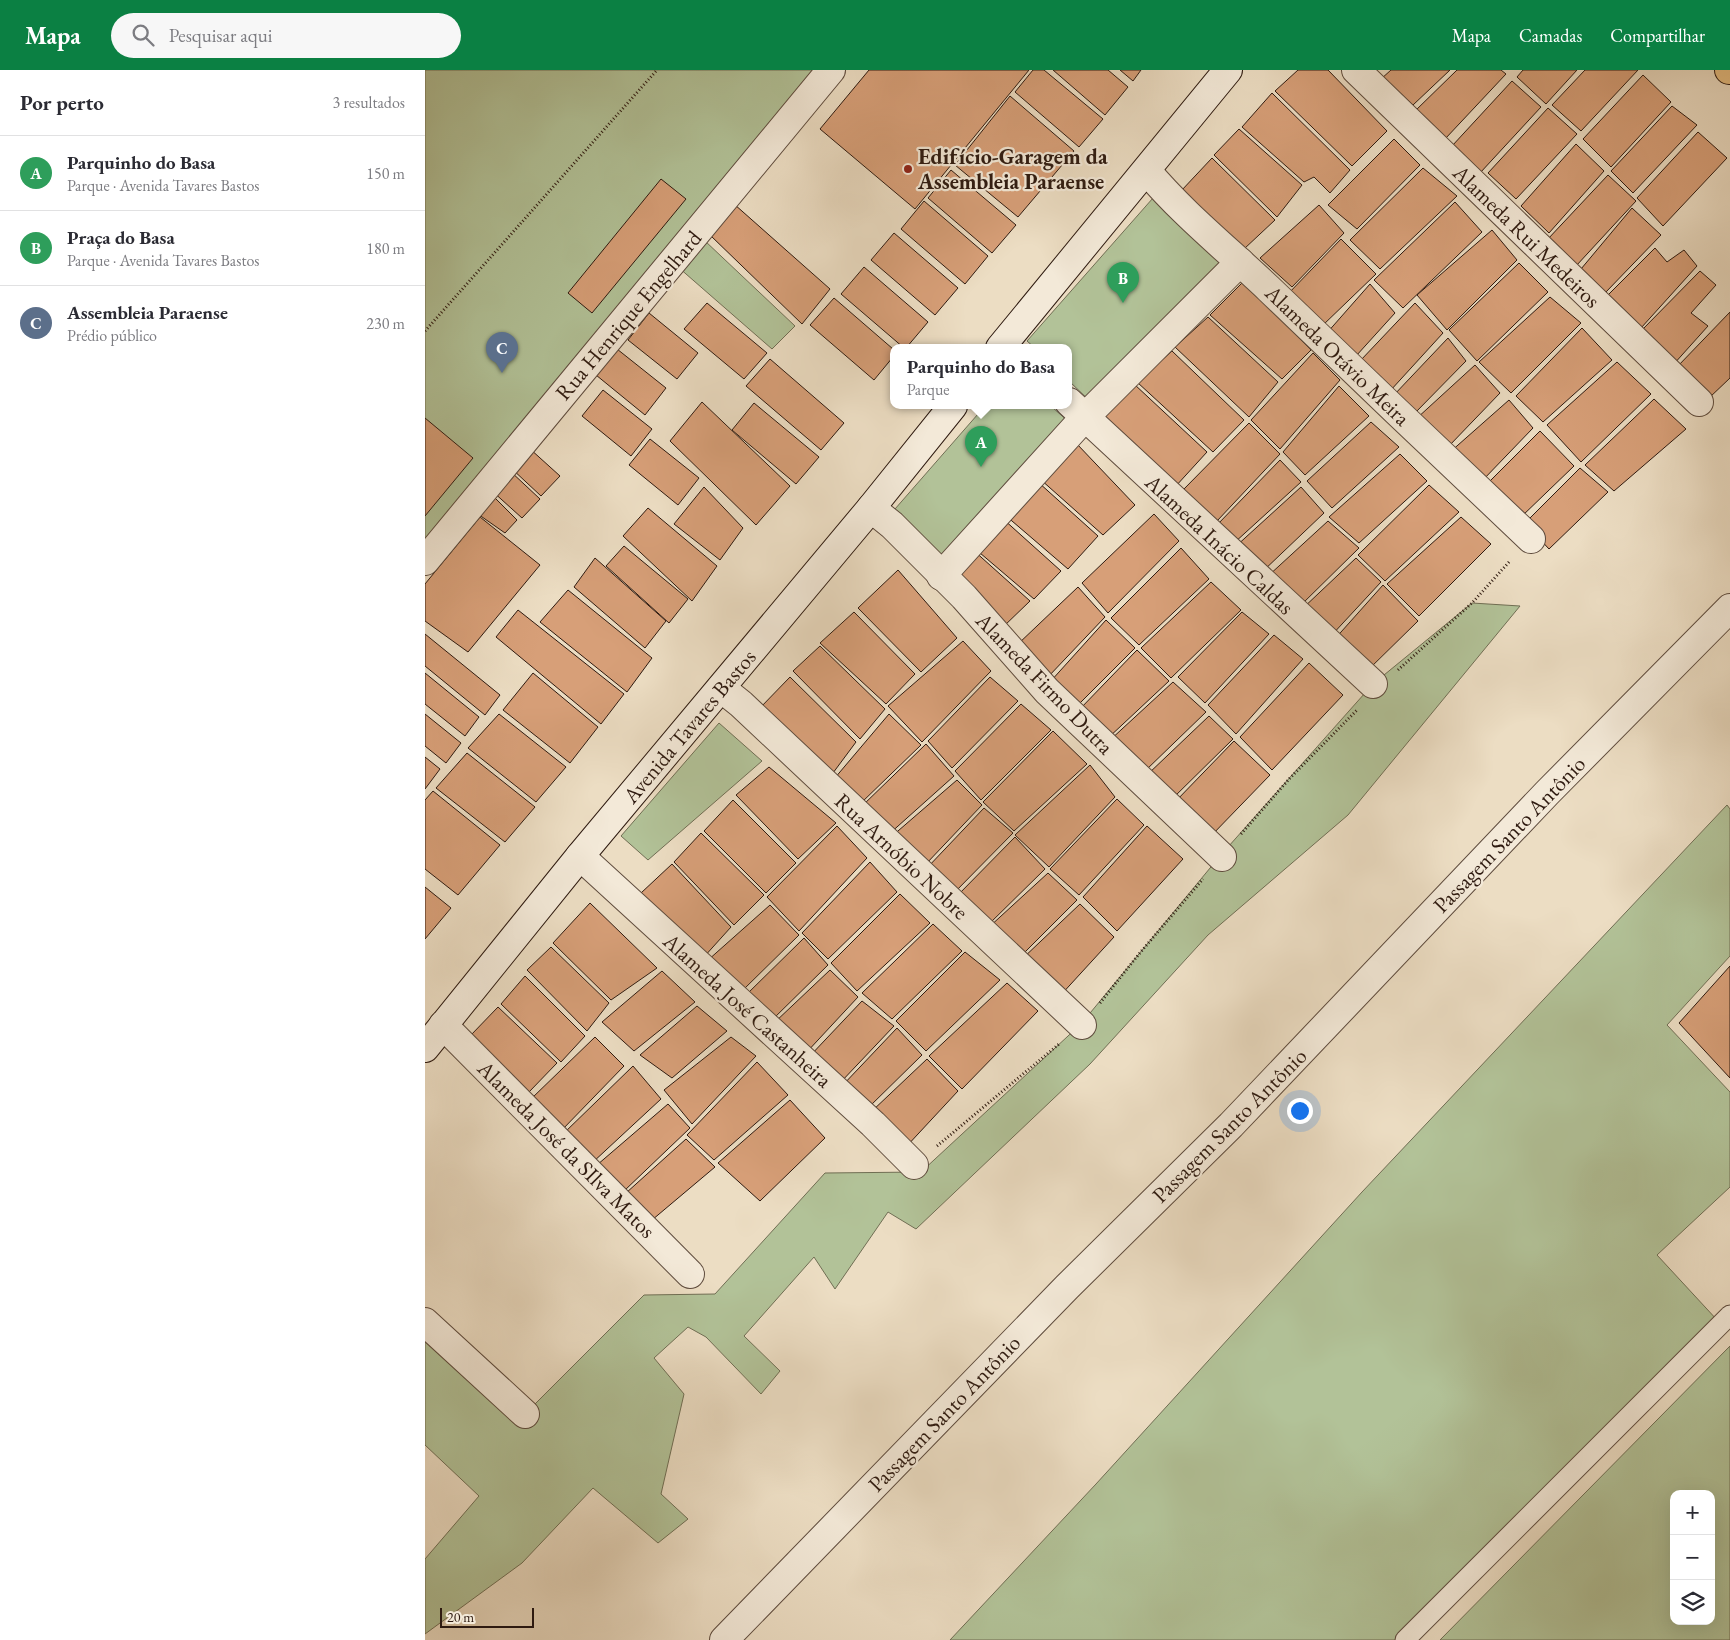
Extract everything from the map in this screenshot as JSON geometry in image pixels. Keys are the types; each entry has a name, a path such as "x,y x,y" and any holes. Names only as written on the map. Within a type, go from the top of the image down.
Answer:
{"street":[{"name":"Rua Henrique Engelhard","path":"425,561 831,70"},
{"path":"1008,344 1228,70"},
{"name":"Alameda Rui Medeiros","path":"1355,70 1699,402"},
{"name":"Alameda Otávio Meira","path":"1147,171 1167,195 1531,538"},
{"path":"941,576 1076,410 1240,262"},
{"name":"Avenida Tavares Bastos","path":"425,1048 580,856 871,508 951,409"},
{"name":"Alameda Inácio Caldas","path":"1076,410 1368,694"},
{"name":"Alameda Firmo Dutra","path":"871,508 892,525 964,597 1047,692 1221,857"},
{"name":"Passagem Santo Antônio","path":"724,1640 1067,1287 1231,1125 1547,793 1730,608"},
{"name":"Rua Arnóbio Nobre","path":"721,688 741,704 1082,1025"},
{"name":"Alameda José Castanheira","path":"580,856 914,1165"},
{"name":"Alameda José da SIlva Matos","path":"443,1025 690,1274"},
{"path":"425,1322 525,1414"}],"lane":[{"path":"1405,1640 1730,1315"}],"path":[{"path":"425,331 657,70"},
{"path":"1397,671 1472,603 1531,538"},
{"path":"914,1165 1082,1025 1221,857 1290,778 1368,694"}],"green space":[{"path":"425,70 829,70 425,560"},
{"path":"1153,198 1222,265 1092,403 1072,384 1072,344 1030,344 1027,341"},
{"path":"704,240 795,326 772,349 678,267"},
{"path":"982,409 1054,409 1072,425 940,560 895,509"},
{"path":"1472,603 1520,606 1348,815 1208,935 1090,1064 916,1229 888,1212 835,1289 814,1257 744,1336 780,1371 761,1394 706,1337 688,1327 654,1358 684,1394 661,1494 688,1519 658,1543 593,1488 522,1563 425,1634 425,1559 479,1496 425,1445 425,1322 525,1414 644,1295 715,1294 825,1173 921,1172 1081,1024 1220,856 1373,684"},
{"path":"719,723 762,761 648,860 621,836"},
{"path":"1727,805 1730,809 1730,956 1667,1025 1730,1092 1730,1187 1657,1255 1718,1321 1399,1640 950,1640 1096,1484 1362,1192"},
{"path":"1730,1346 1730,1640 1440,1640"}],"building":[{"name":"Edifício-Garagem da Assembleia Paraense","path":"869,70 1029,70 915,209 820,129"},
{"path":"1033,70 1044,70 1103,119 1079,147 1015,92"},
{"path":"1053,70 1108,70 1128,87 1105,115"},
{"path":"1120,70 1141,70 1133,81"},
{"path":"1298,70 1328,70 1387,131 1352,166 1275,91"},
{"path":"1391,70 1450,70 1413,105 1381,79"},
{"path":"1457,70 1501,70 1506,74 1445,139 1414,112"},
{"path":"1523,70 1577,70 1546,104 1517,77"},
{"path":"1585,70 1638,70 1581,131 1552,105"},
{"path":"1643,75 1671,102 1611,167 1583,139"},
{"path":"1512,81 1541,107 1480,173 1452,146"},
{"path":"1272,93 1350,170 1330,193 1314,177 1304,182 1242,127"},
{"path":"1010,96 1074,151 1018,217 955,165"},
{"path":"1672,106 1697,125 1633,193 1611,171"},
{"path":"1548,108 1577,134 1516,199 1488,173"},
{"path":"1239,129 1302,185 1277,217 1214,155"},
{"path":"1698,132 1727,158 1663,226 1637,198"},
{"path":"1394,139 1420,165 1357,229 1328,205"},
{"path":"1576,144 1604,171 1549,233 1521,206"},
{"path":"1212,158 1275,220 1244,249 1181,191"},
{"path":"1423,168 1457,196 1380,269 1350,240"},
{"path":"951,170 1016,225 992,253 928,198"},
{"path":"1608,175 1636,201 1576,266 1547,240"},
{"path":"661,179 686,199 592,313 568,293"},
{"path":"924,201 988,256 965,284 901,229"},
{"path":"1455,202 1482,232 1403,308 1374,280"},
{"path":"734,204 830,289 802,324 710,235"},
{"path":"1319,205 1344,233 1292,287 1260,258"},
{"path":"1632,208 1661,235 1605,293 1581,269"},
{"path":"1492,230 1517,260 1447,330 1417,295"},
{"path":"894,233 958,288 935,315 871,260"},
{"path":"1341,239 1376,274 1322,326 1286,296"},
{"path":"1655,248 1667,262 1684,250 1697,266 1641,328 1606,297"},
{"path":"1519,263 1548,292 1477,361 1449,330"},
{"path":"864,267 928,322 909,344 899,344 841,294"},
{"path":"1700,271 1716,285 1691,313 1708,326 1673,365 1641,331"},
{"path":"1243,282 1311,350 1282,379 1210,315"},
{"path":"1370,284 1395,313 1356,356 1326,334"},
{"path":"1550,297 1581,323 1511,393 1479,362"},
{"path":"834,298 890,346 890,361 874,380 810,325"},
{"path":"707,303 767,353 744,379 684,329"},
{"path":"1415,303 1443,333 1390,391 1360,361"},
{"path":"1730,312 1730,378 1709,398 1677,367"},
{"path":"649,313 698,353 677,379 628,340"},
{"path":"1208,317 1278,382 1249,417 1175,347"},
{"path":"1582,328 1612,360 1543,422 1516,396"},
{"path":"1448,338 1466,361 1414,414 1393,396"},
{"path":"617,349 666,388 645,415 596,375"},
{"path":"1172,351 1244,420 1213,452 1137,382"},
{"path":"1313,353 1340,380 1280,449 1251,420"},
{"path":"770,359 844,423 821,450 746,386"},
{"path":"1617,362 1651,394 1581,462 1547,425"},
{"path":"1475,365 1500,393 1448,447 1416,419"},
{"path":"1134,384 1207,452 1175,487 1096,416"},
{"path":"1339,386 1369,416 1305,475 1283,452"},
{"path":"603,390 652,429 631,456 582,416"},
{"path":"1654,399 1686,429 1614,491 1585,465"},
{"path":"1509,400 1533,428 1481,482 1449,453"},
{"path":"702,402 790,486 756,525 670,441"},
{"path":"754,403 819,457 796,484 732,430"},
{"path":"425,418 473,458 425,516"},
{"path":"1371,422 1399,447 1332,508 1307,481"},
{"path":"1249,423 1280,454 1217,521 1183,490"},
{"path":"1540,431 1574,466 1520,518 1484,487"},
{"path":"650,439 699,478 678,505 629,465"},
{"path":"1076,443 1135,505 1103,535 1040,479"},
{"path":"529,448 560,476 541,496 511,468"},
{"path":"1400,454 1427,481 1359,543 1329,517"},
{"path":"1280,460 1301,482 1234,543 1216,526"},
{"path":"1580,468 1608,492 1549,549 1525,523"},
{"path":"509,470 540,499 522,518 491,490"},
{"path":"1038,482 1098,536 1068,569 1005,515"},
{"path":"1429,485 1459,512 1385,581 1358,555"},
{"path":"704,487 743,528 720,560 674,524"},
{"path":"1301,487 1324,513 1261,573 1234,548"},
{"path":"491,494 517,520 505,533 475,512"},
{"path":"648,508 717,566 692,601 623,536"},
{"path":"1154,514 1179,541 1108,613 1082,583"},
{"path":"480,517 540,565 468,652 425,621 425,584"},
{"path":"1461,517 1491,544 1419,616 1387,584"},
{"path":"1002,518 1061,571 1034,599 973,547"},
{"path":"1328,521 1359,548 1299,607 1267,577"},
{"path":"624,546 688,599 669,623 606,566"},
{"path":"1181,548 1209,579 1139,645 1111,618"},
{"path":"972,549 1030,601 1002,628 949,574"},
{"path":"595,558 666,621 645,648 574,587"},
{"path":"1356,558 1381,582 1330,637 1301,610"},
{"path":"898,570 957,638 921,672 858,608"},
{"path":"1211,582 1241,610 1171,678 1141,648"},
{"path":"1383,585 1418,621 1367,671 1333,641"},
{"path":"1078,587 1105,617 1047,678 1017,645"},
{"path":"568,590 652,658 627,692 540,622"},
{"path":"518,610 624,694 601,724 496,637"},
{"path":"854,612 915,674 886,704 820,643"},
{"path":"1242,612 1269,634 1205,703 1178,677"},
{"path":"1106,620 1135,648 1077,706 1050,682"},
{"path":"425,634 500,695 485,715 425,666"},
{"path":"1274,635 1303,659 1236,734 1208,705"},
{"path":"963,641 991,671 922,742 888,706"},
{"path":"820,646 885,709 860,739 793,671"},
{"path":"1137,650 1169,681 1107,739 1078,711"},
{"path":"1309,663 1343,695 1272,770 1240,737"},
{"path":"425,673 479,717 465,736 425,704"},
{"path":"533,673 598,727 570,763 503,710"},
{"path":"790,677 856,742 830,777 759,709"},
{"path":"990,677 1018,701 952,768 928,741"},
{"path":"1173,682 1206,712 1144,772 1109,741"},
{"path":"1021,704 1051,730 981,800 955,771"},
{"path":"425,714 461,743 446,763 425,746"},
{"path":"499,714 566,767 536,802 468,748"},
{"path":"889,714 921,745 860,804 834,779"},
{"path":"1209,716 1233,739 1170,801 1147,775"},
{"path":"1053,731 1087,764 1014,831 983,802"},
{"path":"1234,741 1270,775 1209,838 1174,803"},
{"path":"926,744 954,776 888,835 861,807"},
{"path":"467,753 535,807 505,842 436,788"},
{"path":"425,757 440,769 425,789"},
{"path":"1090,765 1115,797 1049,867 1015,835"},
{"path":"769,767 836,823 798,859 736,795"},
{"path":"957,780 982,805 925,865 891,837"},
{"path":"433,791 500,845 458,895 425,869 425,800"},
{"path":"1117,799 1144,825 1079,895 1050,869"},
{"path":"733,800 796,863 766,893 704,831"},
{"path":"984,808 1013,833 952,895 926,869"},
{"path":"837,826 867,858 799,931 767,897"},
{"path":"1147,826 1183,859 1117,931 1083,897"},
{"path":"701,833 764,895 734,925 674,862"},
{"path":"1015,837 1045,869 986,927 956,897"},
{"path":"870,862 897,892 828,959 802,933"},
{"path":"672,864 731,927 703,958 641,893"},
{"path":"1048,873 1077,900 1018,959 988,928"},
{"path":"425,887 451,908 425,939"},
{"path":"900,894 930,923 857,991 831,963"},
{"path":"590,903 657,968 611,1000 553,943"},
{"path":"1080,904 1114,937 1059,997 1021,960"},
{"path":"770,905 799,935 743,990 707,961"},
{"path":"933,924 962,951 892,1019 862,993"},
{"path":"804,938 828,965 771,1021 746,995"},
{"path":"551,947 609,1003 587,1031 527,970"},
{"path":"965,952 1000,980 926,1051 896,1021"},
{"path":"1730,966 1730,1078 1679,1023"},
{"path":"830,970 858,997 805,1054 774,1023"},
{"path":"662,971 695,1002 634,1051 602,1022"},
{"path":"525,976 585,1036 561,1062 501,1004"},
{"path":"1007,983 1038,1011 962,1089 929,1056"},
{"path":"862,1001 894,1026 839,1084 808,1058"},
{"path":"697,1006 727,1031 672,1078 640,1055"},
{"path":"498,1007 557,1063 529,1092 471,1035"},
{"path":"897,1028 922,1055 867,1109 841,1087"},
{"path":"595,1037 624,1066 560,1132 531,1099"},
{"path":"731,1037 756,1056 692,1124 664,1090"},
{"path":"927,1059 958,1091 905,1148 871,1112"},
{"path":"757,1062 788,1095 714,1160 687,1135"},
{"path":"633,1066 661,1099 592,1163 563,1134"},
{"path":"790,1100 825,1138 760,1201 718,1163"},
{"path":"668,1104 690,1128 624,1191 597,1165"},
{"path":"686,1139 715,1167 652,1220 626,1193"}],"place":[{"name":"Edifício-Garagem da Assembleia Paraense","path":"908,169"},
{"name":"Praça do Basa","path":"1123,303"},
{"name":"Assembleia Paraense","path":"502,373"},
{"name":"Parquinho do Basa","path":"981,467"}]}
